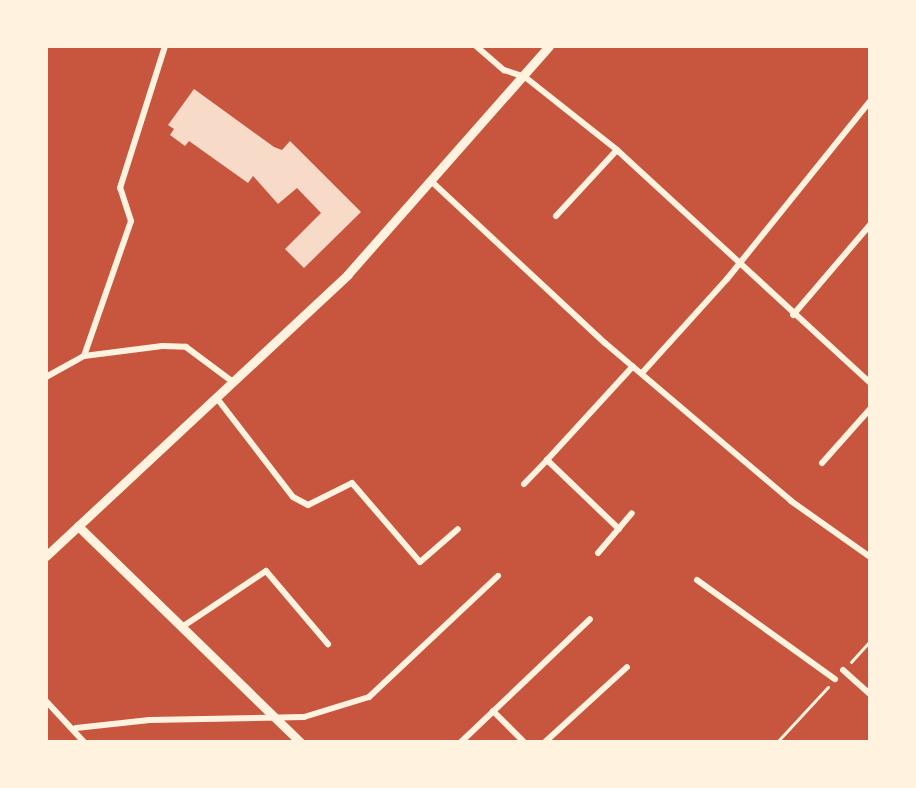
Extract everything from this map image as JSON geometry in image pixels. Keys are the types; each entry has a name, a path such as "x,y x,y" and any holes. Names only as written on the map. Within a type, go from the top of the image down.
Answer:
{"street":[{"path":"84,356 131,221 120,188 165,46"},
{"path":"476,46 504,70 525,77 617,150 735,264 870,383"},
{"path":"46,556 348,274 525,77 549,46"},
{"path":"642,373 870,101"},
{"path":"556,216 617,150"},
{"path":"431,181 633,366 791,501 870,557"},
{"path":"793,315 870,225"},
{"path":"46,376 84,356 186,347 233,382"},
{"path":"524,484 633,366"},
{"path":"216,397 293,497 308,505 352,483 420,562 458,529"},
{"path":"822,464 870,409"},
{"path":"547,460 619,529"},
{"path":"598,553 632,513"},
{"path":"78,526 300,741"},
{"path":"182,627 266,571 327,644"},
{"path":"76,728 150,720 304,717 369,697 498,576"},
{"path":"697,580 835,679"},
{"path":"461,741 590,619"},
{"path":"545,741 627,667"},
{"path":"843,670 870,694"},
{"path":"46,701 76,728 84,741"},
{"path":"494,711 524,741"}],"path":[{"path":"843,670 870,641"},
{"path":"777,741 835,679"}],"building":[{"path":"194,89 274,147 282,150 290,141 361,212 304,268 285,249 321,213 297,188 278,204 253,176 248,183 189,141 185,146 170,135 174,129 168,125"}]}
